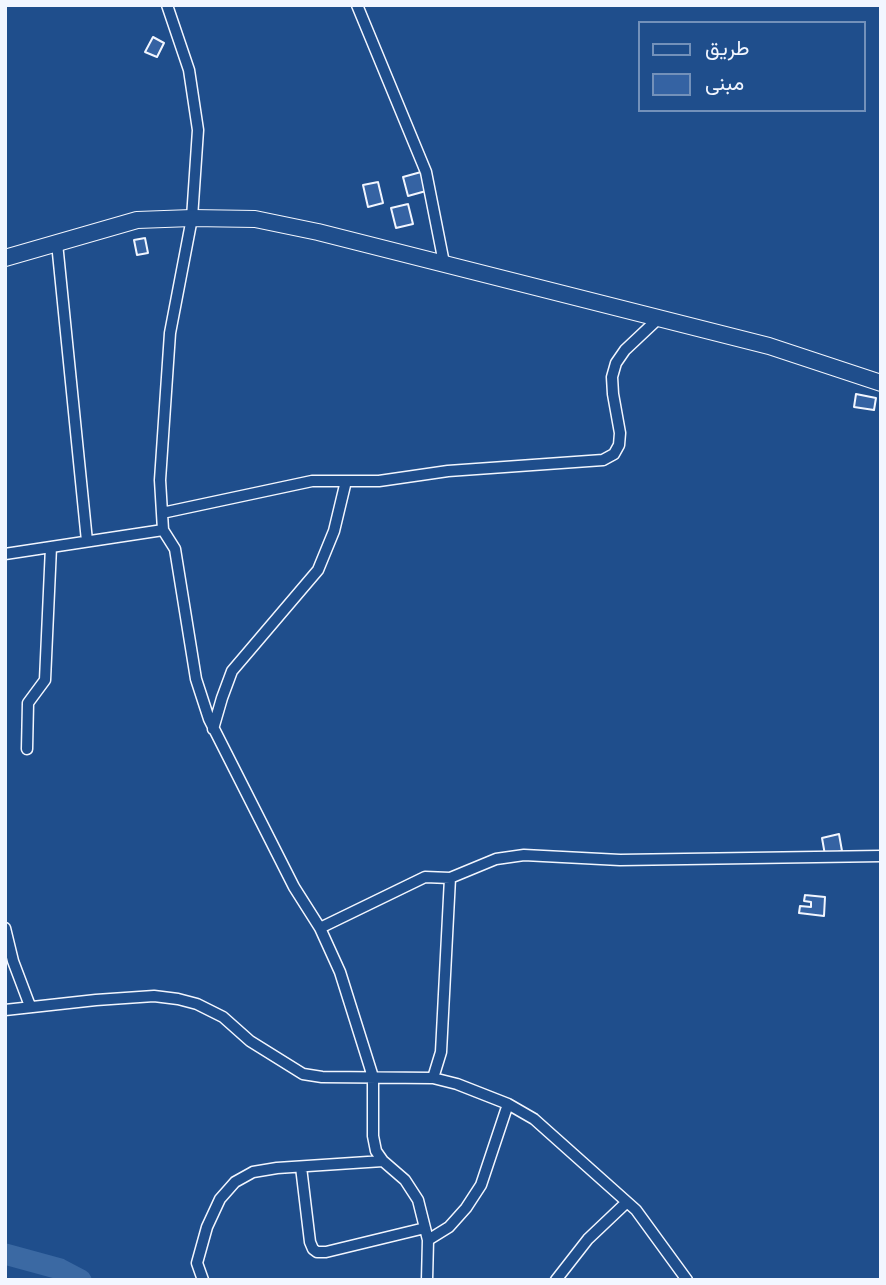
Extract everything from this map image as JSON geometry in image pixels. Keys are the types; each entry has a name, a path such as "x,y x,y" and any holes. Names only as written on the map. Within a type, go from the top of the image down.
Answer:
{"street":[{"path":"167,5 189,70 198,130 192,218 170,333 160,480 163,530 175,549 196,679 213,729 294,887 320,928 340,972 373,1077 373,1136 376,1151 383,1161 405,1180 418,1200 428,1240 426,1280"},
{"path":"357,5 426,172 444,263"},
{"path":"5,258 137,220 254,219 318,232 769,345 881,383"},
{"path":"57,243 87,541"},
{"path":"162,513 313,481 379,481 448,471 603,460 614,454 620,445 612,394 612,377 616,363 625,350 659,318"},
{"path":"213,729 232,671 318,570 334,531 346,481"},
{"path":"5,554 163,530"},
{"path":"27,749 28,704 45,680 51,547"},
{"path":"320,928 425,877 450,878 496,859 524,855 620,859 881,856"},
{"path":"433,1078 441,1052 450,878"},
{"path":"5,928 13,961 30,1006"},
{"path":"5,1010 154,996 178,999 197,1004 223,1017 250,1041 303,1074 322,1077 433,1078 457,1084 508,1104 534,1119 626,1202 653,1231 687,1280"},
{"path":"428,1240 449,1227 481,1185 508,1104"},
{"path":"203,1280 197,1263 207,1227 220,1199 235,1182 253,1172 383,1161"},
{"path":"301,1167 310,1242 317,1252 425,1228"},
{"path":"556,1280 588,1239 626,1202"}],"building":[{"path":"153,37 164,43 157,57 145,52"},
{"path":"421,172 426,191 408,196 403,177"},
{"path":"378,182 383,203 368,207 363,185"},
{"path":"408,204 413,224 396,228 391,208"},
{"path":"145,238 148,253 137,255 134,240"},
{"path":"856,394 876,398 874,410 854,407"},
{"path":"839,834 842,851 825,855 822,838"},
{"path":"805,895 825,897 824,916 799,913 800,906 811,907 811,902 804,901"}],"waterway":[{"path":"5,1254 60,1269 81,1280"}]}
